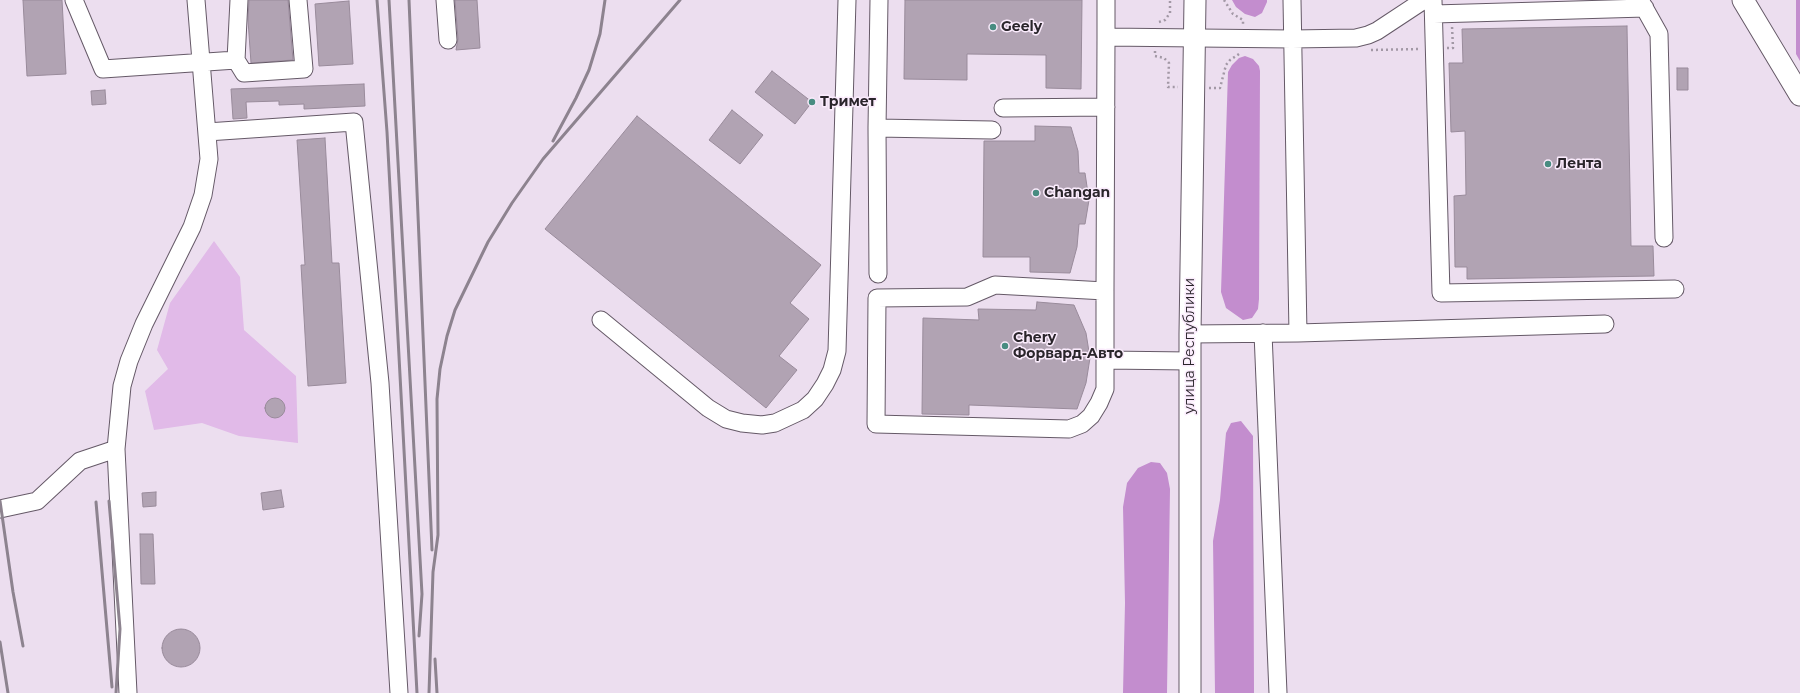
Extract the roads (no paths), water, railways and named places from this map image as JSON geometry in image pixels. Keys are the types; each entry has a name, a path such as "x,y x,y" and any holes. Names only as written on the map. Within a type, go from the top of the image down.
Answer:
{"main road":[{"name":"улица Республики","path":"1190,693 1190,334 1195,0"},
{"path":"1748,9 1800,95"}],"lane":[{"path":"74,0 103,69 236,60"},
{"path":"128,693 116,449 122,386 129,361 144,324 192,227 203,195 209,159 196,0"},
{"path":"239,0 236,60 244,72 304,69 298,0"},
{"path":"445,0 448,40"},
{"path":"601,320 708,408 726,419 742,423 762,425 775,423 803,410 814,399 825,384 832,370 837,351 847,0"},
{"path":"878,274 877,128 879,0"},
{"path":"1105,291 995,285 967,297 877,298 876,424 1069,430 1082,424 1091,416 1099,403 1105,389 1106,0"},
{"path":"1292,0 1298,333"},
{"path":"1106,37 1292,39 1356,38 1377,31 1424,0"},
{"path":"1738,0 1748,9"},
{"path":"1664,238 1660,34 1643,4 1433,7 1441,293 1675,289"},
{"path":"1003,108 1106,107"},
{"path":"207,132 354,122 380,383 399,693"},
{"path":"877,128 992,130"},
{"path":"1190,334 1298,333 1605,324"},
{"path":"1263,333 1278,693"},
{"path":"1105,360 1190,361"},
{"path":"0,509 37,501 80,462 116,449"}],"railway":[{"path":"377,0 387,132 417,693"},
{"path":"389,0 422,594 419,636"},
{"path":"409,0 432,550"},
{"path":"553,141 589,70 600,34 605,0"},
{"path":"429,693 433,572 438,535 437,399 440,369 447,336 455,310 488,242 512,203 543,159 680,0"},
{"path":"0,501 13,592 23,646"},
{"path":"109,501 120,629 116,693"},
{"path":"96,502 112,687"},
{"path":"0,642 8,693"},
{"path":"435,659 437,693"}],"place":[{"name":"Geely","path":"993,27"},
{"name":"Тримет","path":"812,102"},
{"name":"Лента","path":"1548,164"},
{"name":"Changan","path":"1036,193"},
{"name":"Chery Форвард-Авто","path":"1005,346"}]}
